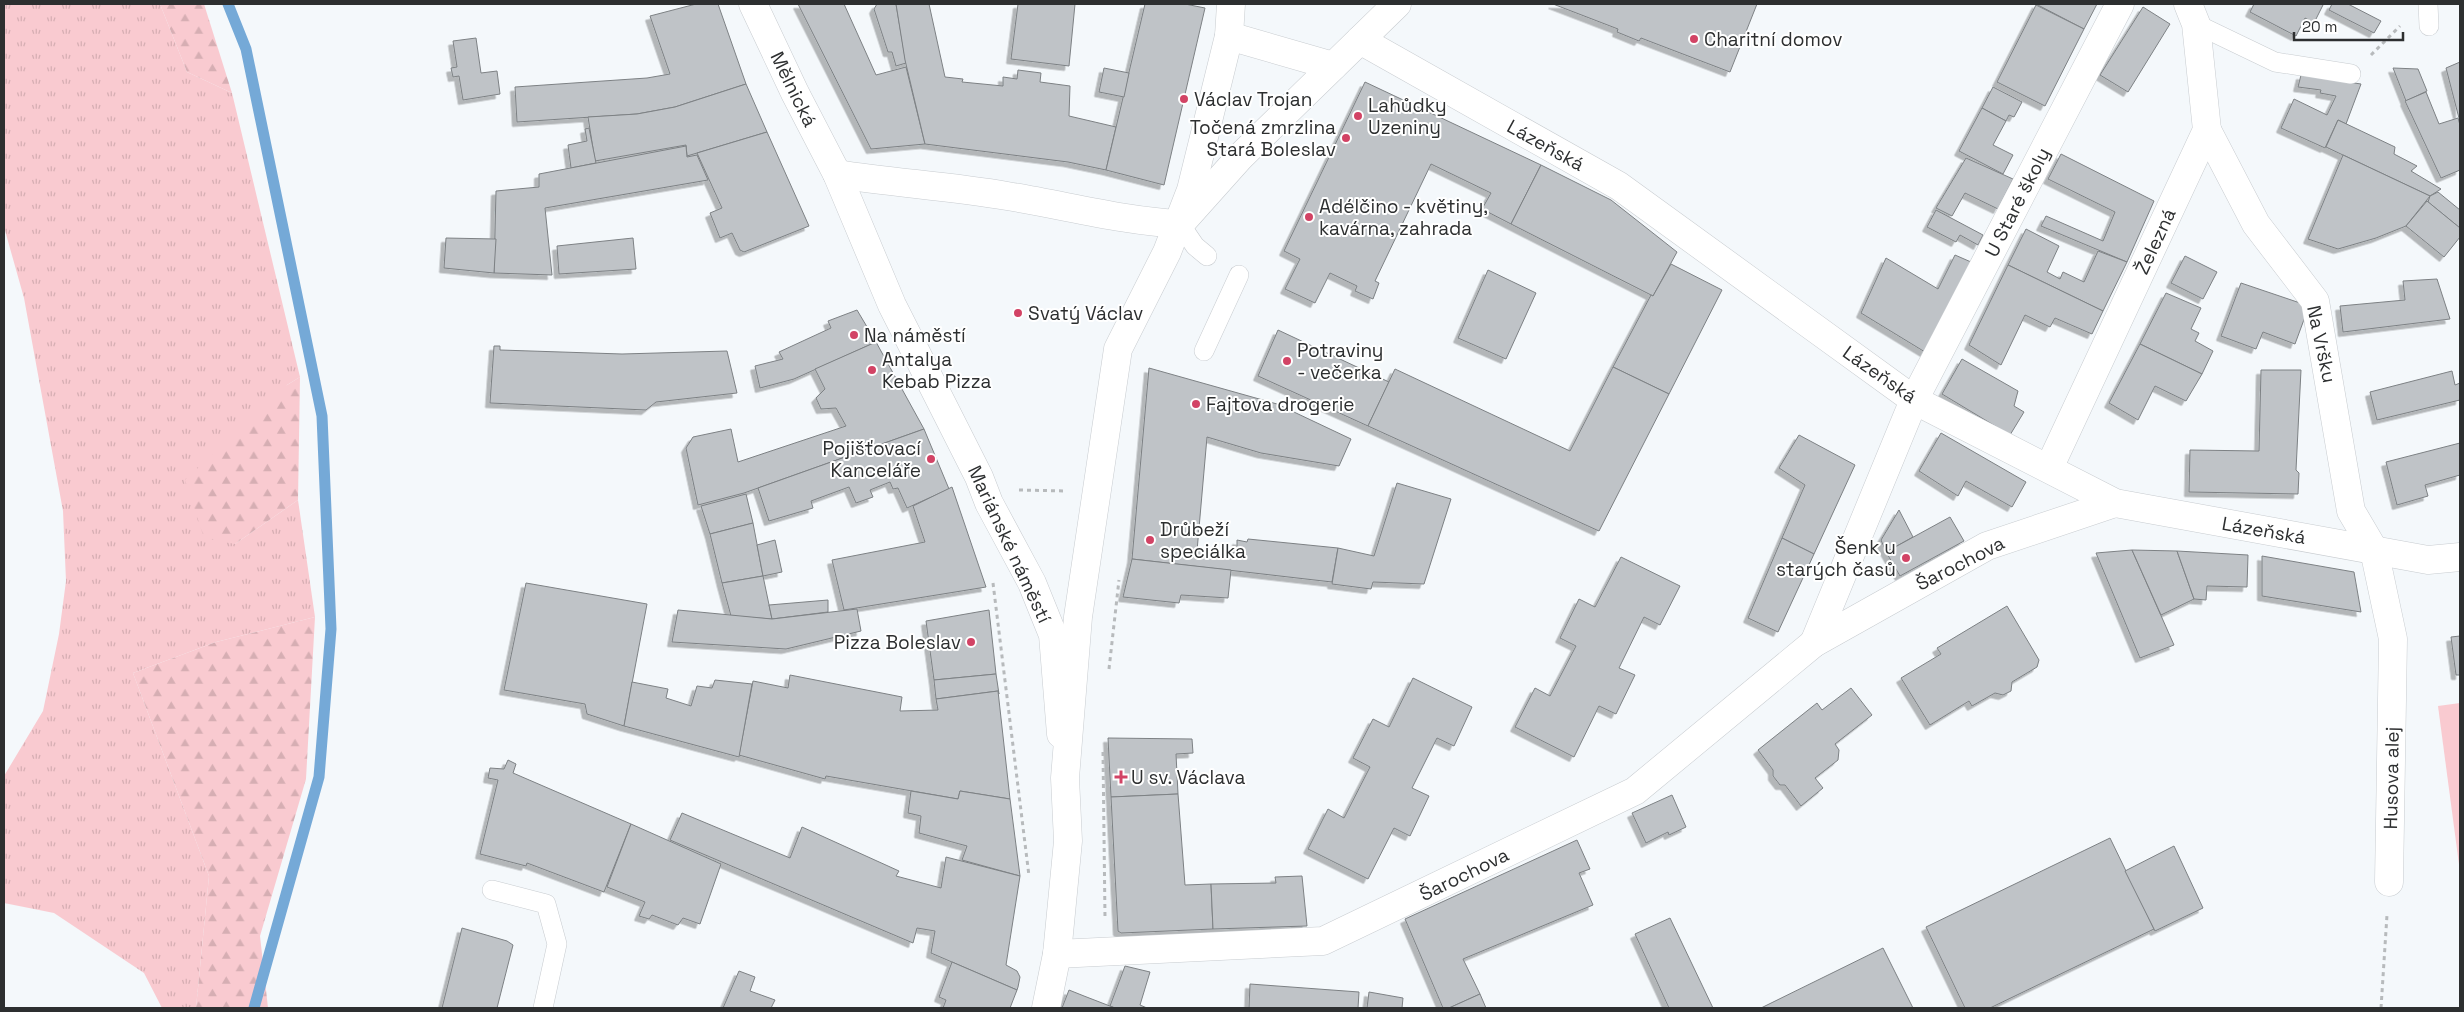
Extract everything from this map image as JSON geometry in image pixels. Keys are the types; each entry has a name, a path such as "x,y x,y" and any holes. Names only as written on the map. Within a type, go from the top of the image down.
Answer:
{"street":[{"name":"Mělnická","path":"754,4 795,93 837,174"},
{"name":"Mariánské náměstí","path":"1065,778 1078,617 1118,349 1180,224 1191,190 1229,36 1231,4"},
{"path":"837,174 903,184 1004,195 1151,223 1180,224 1240,156 1397,4"},
{"name":"U Staré školy","path":"1914,400 2120,4"},
{"path":"2192,14 2207,130"},
{"path":"1229,36 1333,66"},
{"name":"Lázeňská","path":"1360,40 1619,186 1914,400 2115,503 2428,560 2460,557"},
{"name":"Železná","path":"2049,468 2207,130"},
{"name":"Na Vršku","path":"2207,130 2256,224 2315,301 2351,511 2374,550"},
{"name":"Mariánské náměstí","path":"837,174 892,305 979,477 989,503 1032,583 1052,635 1065,778"},
{"name":"Šarochova","path":"1814,643 1914,400"},
{"name":"Šarochova","path":"1057,954 1324,941 1634,791 1814,643 1986,546 2115,503"},
{"name":"Husova alej","path":"2374,550 2393,638 2389,882"},
{"path":"1046,1008 1057,954 1068,841 1065,778"}],"lane":[{"path":"2428,4 2429,26"},
{"path":"2192,14 2275,62 2351,74"},
{"path":"1180,224 1195,246 1207,256"},
{"path":"1204,351 1239,275"},
{"path":"492,890 546,904 557,944 543,1008"}],"path":[{"path":"2371,56 2403,23"},
{"path":"1109,672 1120,575"},
{"path":"992,582 1030,885"},
{"path":"1095,952 1105,928 1102,750"},
{"path":"2381,1008 2389,882"}],"green space":[{"path":"4,4 160,4 187,72 232,93 300,377 287,385 235,544 298,500 315,617 216,642 133,673 209,876 196,1008 162,1008 144,973 54,913 4,903 4,776 43,711 59,634 66,581 63,511 24,298 4,227"},
{"path":"160,4 204,4 232,93 187,72"},
{"path":"300,377 298,500 235,544 204,538 185,480 287,385"},
{"path":"315,617 306,779 260,936 268,1008 196,1008 209,876 133,673 216,642"},
{"path":"2460,703 2460,872 2438,706"}],"building":[{"path":"696,4 718,4 746,84 675,107 637,114 517,122 515,87 647,78 670,74 650,16"},
{"path":"798,4 844,4 876,75 906,67 925,144 871,149"},
{"path":"877,4 896,4 906,63 896,66 892,52 888,52 874,9"},
{"path":"896,4 929,4 945,77 963,79 962,82 1003,86 1003,77 1017,79 1018,70 1041,73 1040,82 1070,86 1069,116 1116,127 1106,170 1068,162 925,144 905,60"},
{"path":"1018,4 1075,4 1069,66 1011,59"},
{"path":"1145,4 1185,4 1205,8 1164,185 1106,170"},
{"name":"Charitní domov","path":"1553,4 1757,4 1730,72 1641,38 1639,41 1617,32 1618,29"},
{"path":"2036,4 2097,4 2084,29"},
{"path":"2254,4 2323,5 2314,23 2305,18 2296,36 2250,12"},
{"path":"2332,4 2348,4 2381,21 2374,33 2329,10"},
{"path":"2036,5 2084,29 2045,106 1997,82"},
{"path":"2143,7 2170,24 2128,92 2100,75"},
{"path":"476,38 481,73 497,71 500,94 463,100 459,76 453,77 451,68 457,67 453,41"},
{"path":"2460,62 2460,122 2446,68"},
{"path":"1104,68 1129,73 1124,97 1099,92"},
{"path":"2393,68 2418,69 2427,91 2406,101"},
{"path":"2301,75 2361,84 2346,124 2338,120 2325,148 2281,128 2294,99 2327,115 2336,96 2320,93 2321,90 2298,87"},
{"path":"1365,82 1541,165 1511,224 1482,209 1491,193 1431,164 1375,281 1379,283 1373,299 1355,291 1357,286 1330,273 1315,303 1285,289 1300,259 1284,251"},
{"path":"746,84 767,132 687,156 686,145 595,161 588,117 637,114 675,107"},
{"path":"1993,87 2022,102 2014,117 2009,115 2006,121 1982,108"},
{"path":"2426,92 2439,124 2458,118 2460,125 2460,170 2441,178 2405,101"},
{"path":"1982,108 2006,121 1993,145 2013,155 2003,174 1959,151"},
{"path":"2338,120 2395,147 2394,154 2417,166 2411,171 2441,189 2430,196 2326,147"},
{"path":"589,128 596,163 571,168 568,145 587,141 585,129"},
{"path":"767,132 809,226 744,252 740,250 732,233 720,238 710,213 722,208 697,153"},
{"path":"686,146 687,157 697,155 708,180 545,208 552,275 494,273 496,191 539,187 539,174"},
{"path":"2061,154 2154,201 2127,262 2041,226 2046,216 2103,241 2115,212 2048,179"},
{"path":"2343,155 2430,196 2406,226 2376,238 2338,249 2308,239"},
{"path":"1966,158 2013,179 1998,209 1965,193 1952,216 1936,208"},
{"path":"1541,165 1611,200 1677,252 1653,296 1511,224"},
{"path":"2438,192 2460,210 2460,228 2428,202 2430,196"},
{"path":"2427,201 2460,228 2460,237 2444,257 2406,226"},
{"path":"1936,210 1983,235 1978,245 1960,235 1956,242 1927,227"},
{"path":"2026,229 2059,246 2047,272 2060,279 2063,272 2084,282 2098,251 2127,262 2103,311 2008,265"},
{"path":"446,238 496,239 494,273 444,268"},
{"path":"633,238 636,269 559,274 557,246"},
{"path":"1955,255 1971,262 1925,352 1861,313 1886,258 1938,289"},
{"path":"2185,256 2217,272 2203,299 2171,283"},
{"path":"1671,264 1722,290 1669,394 1613,367 1651,295 1653,296"},
{"path":"2008,265 2103,311 2092,334 2055,318 2050,327 2025,315 2001,365 1969,345"},
{"path":"1488,270 1536,293 1506,359 1458,338"},
{"path":"2437,279 2450,319 2343,332 2340,306 2405,300 2403,281"},
{"path":"2241,283 2309,306 2295,344 2263,332 2256,349 2221,336"},
{"path":"2166,293 2201,308 2191,329 2199,333 2195,341 2213,351 2202,374 2140,344"},
{"path":"857,310 876,342 794,379 760,388 755,366 783,359 779,352 831,328 828,321"},
{"path":"1278,330 1389,382 1368,426 1258,376"},
{"path":"876,342 924,429 744,493 698,505 686,448 693,437 731,429 738,462 846,426 836,408 821,409 816,398 825,389 815,369"},
{"path":"2140,344 2202,374 2186,401 2155,386 2138,420 2109,403"},
{"path":"494,346 500,346 500,350 622,354 727,351 737,393 656,402 646,410 490,403"},
{"path":"1962,359 2018,391 2014,406 2024,412 2010,435 1942,394"},
{"path":"1613,367 1669,394 1599,531 1368,426 1395,369 1570,451"},
{"path":"1149,368 1277,404 1351,439 1339,466 1261,453 1207,437 1197,551 1237,553 1237,540 1247,542 1248,539 1338,548 1332,582 1132,559"},
{"path":"2261,370 2301,370 2296,470 2299,473 2298,494 2189,492 2190,450 2259,451"},
{"path":"2452,371 2455,385 2460,383 2460,400 2377,420 2370,392"},
{"path":"924,429 949,489 907,508 898,488 893,489 890,482 870,490 873,497 856,503 849,487 811,501 813,508 769,521 758,488"},
{"path":"1941,433 2026,482 2012,507 1966,481 1958,496 1919,471"},
{"path":"1799,435 1855,465 1814,554 1782,538 1805,485 1779,468"},
{"path":"2460,443 2460,475 2425,485 2428,496 2397,505 2386,462"},
{"path":"1397,483 1451,499 1424,584 1373,582 1371,589 1332,584 1338,548 1374,556"},
{"path":"952,487 986,587 844,610 832,560 925,542 913,506"},
{"path":"746,494 753,523 710,534 701,506"},
{"path":"1899,510 1913,537 1886,552 1881,540"},
{"path":"1950,517 1964,541 1900,576 1886,552"},
{"path":"753,523 763,576 722,583 710,534"},
{"path":"1782,538 1814,554 1778,632 1748,618"},
{"path":"775,540 782,572 763,576 757,545"},
{"path":"2132,550 2174,645 2140,658 2096,553"},
{"path":"2132,550 2177,551 2194,599 2161,615"},
{"path":"2177,551 2248,555 2247,587 2207,586 2206,600 2194,599"},
{"path":"2262,556 2354,572 2361,612 2262,596"},
{"path":"1621,557 1680,586 1660,625 1644,617 1619,668 1635,675 1616,714 1599,706 1574,757 1515,727 1535,688 1550,696 1576,646 1560,638 1579,599 1595,607"},
{"path":"1132,559 1231,570 1228,598 1181,595 1179,603 1123,597"},
{"path":"763,576 772,619 731,616 722,583"},
{"path":"526,583 647,604 624,726 587,714 585,704 504,690"},
{"path":"828,600 828,612 772,619 769,605"},
{"path":"2007,606 2039,660 2037,667 2012,682 2011,691 2003,695 1995,693 1972,706 1969,701 1930,725 1901,678 1941,654 1937,648"},
{"path":"857,609 861,631 786,649 672,642 678,610 772,619"},
{"path":"989,610 996,674 934,680 926,621"},
{"path":"2460,636 2460,675 2456,675 2451,637"},
{"path":"996,674 999,694 998,691 936,699 934,680"},
{"path":"790,675 902,697 900,711 938,710 936,699 998,691 1010,799 960,791 958,799 826,776 825,779 739,755 753,681 788,688"},
{"path":"1413,678 1472,707 1454,746 1437,738 1412,788 1429,796 1410,836 1394,828 1368,879 1308,849 1328,809 1344,818 1370,767 1353,758 1373,719 1389,727"},
{"path":"715,680 752,684 739,757 624,726 632,682 668,689 666,698 691,706 697,686 712,688"},
{"path":"1851,688 1872,715 1835,744 1839,750 1838,760 1815,778 1823,788 1801,806 1785,785 1780,785 1773,776 1773,770 1758,750 1817,703 1822,710"},
{"path":"1108,738 1192,739 1193,753 1176,754 1178,794 1111,797"},
{"path":"508,760 516,764 513,773 631,824 604,892 527,863 526,866 480,854 498,780 488,778 490,768 504,769"},
{"path":"911,791 958,799 960,791 1010,799 1020,876 962,860 967,846 919,833 921,816 908,813"},
{"path":"1178,794 1185,885 1211,884 1213,929 1121,933 1118,931 1111,797"},
{"path":"1672,795 1686,827 1669,835 1668,832 1646,843 1632,813"},
{"path":"682,813 790,858 802,827 899,871 896,876 941,888 946,857 1020,876 1006,965 1017,971 1020,977 1017,990 931,953 935,931 917,928 913,943 670,840"},
{"path":"631,824 721,864 700,924 683,918 678,925 652,915 649,919 639,916 645,902 607,887"},
{"path":"2110,838 2154,929 1990,1008 1965,1008 1926,927"},
{"path":"1577,840 1590,869 1579,873 1593,905 1463,959 1480,994 1449,1008 1443,1008 1405,919"},
{"path":"2174,846 2203,908 2155,931 2125,871"},
{"path":"1302,876 1307,926 1213,929 1211,884 1276,883 1275,877"},
{"path":"1670,918 1713,1008 1669,1008 1635,934"},
{"path":"462,928 507,941 513,945 497,1008 442,1008"},
{"path":"1883,948 1913,1008 1761,1008"},
{"path":"952,962 1017,990 1010,1008 943,1008 946,1000 939,997"},
{"path":"1125,966 1150,972 1140,1005 1147,1008 1115,1008 1110,1006"},
{"path":"739,971 755,977 750,991 775,1000 771,1008 723,1008"},
{"path":"1250,984 1359,992 1358,1008 1249,1008"},
{"path":"1069,990 1084,996 1115,1008 1062,1008"},
{"path":"1369,992 1403,998 1402,1008 1367,1008"},
{"path":"1480,994 1486,1008 1449,1008"}],"waterway":[{"path":"228,4 246,49 322,416 331,629 319,777 254,1008"}],"place":[{"name":"Charitní domov","path":"1694,39"},
{"name":"Václav Trojan","path":"1184,99"},
{"name":"Lahůdky Uzeniny","path":"1358,116"},
{"name":"Točená zmrzlina Stará Boleslav","path":"1346,138"},
{"name":"Adélčino - květiny, kavárna, zahrada","path":"1309,217"},
{"name":"Svatý Václav","path":"1018,313"},
{"name":"Na náměstí","path":"854,335"},
{"name":"Potraviny - večerka","path":"1287,361"},
{"name":"Antalya Kebab Pizza","path":"872,370"},
{"name":"Fajtova drogerie","path":"1196,404"},
{"name":"Pojišťovací Kanceláře","path":"931,459"},
{"name":"Drůbeží speciálka","path":"1150,540"},
{"name":"Šenk u starých časů","path":"1906,558"},
{"name":"Pizza Boleslav","path":"971,642"},
{"name":"U sv. Václava","path":"1121,777"}]}
